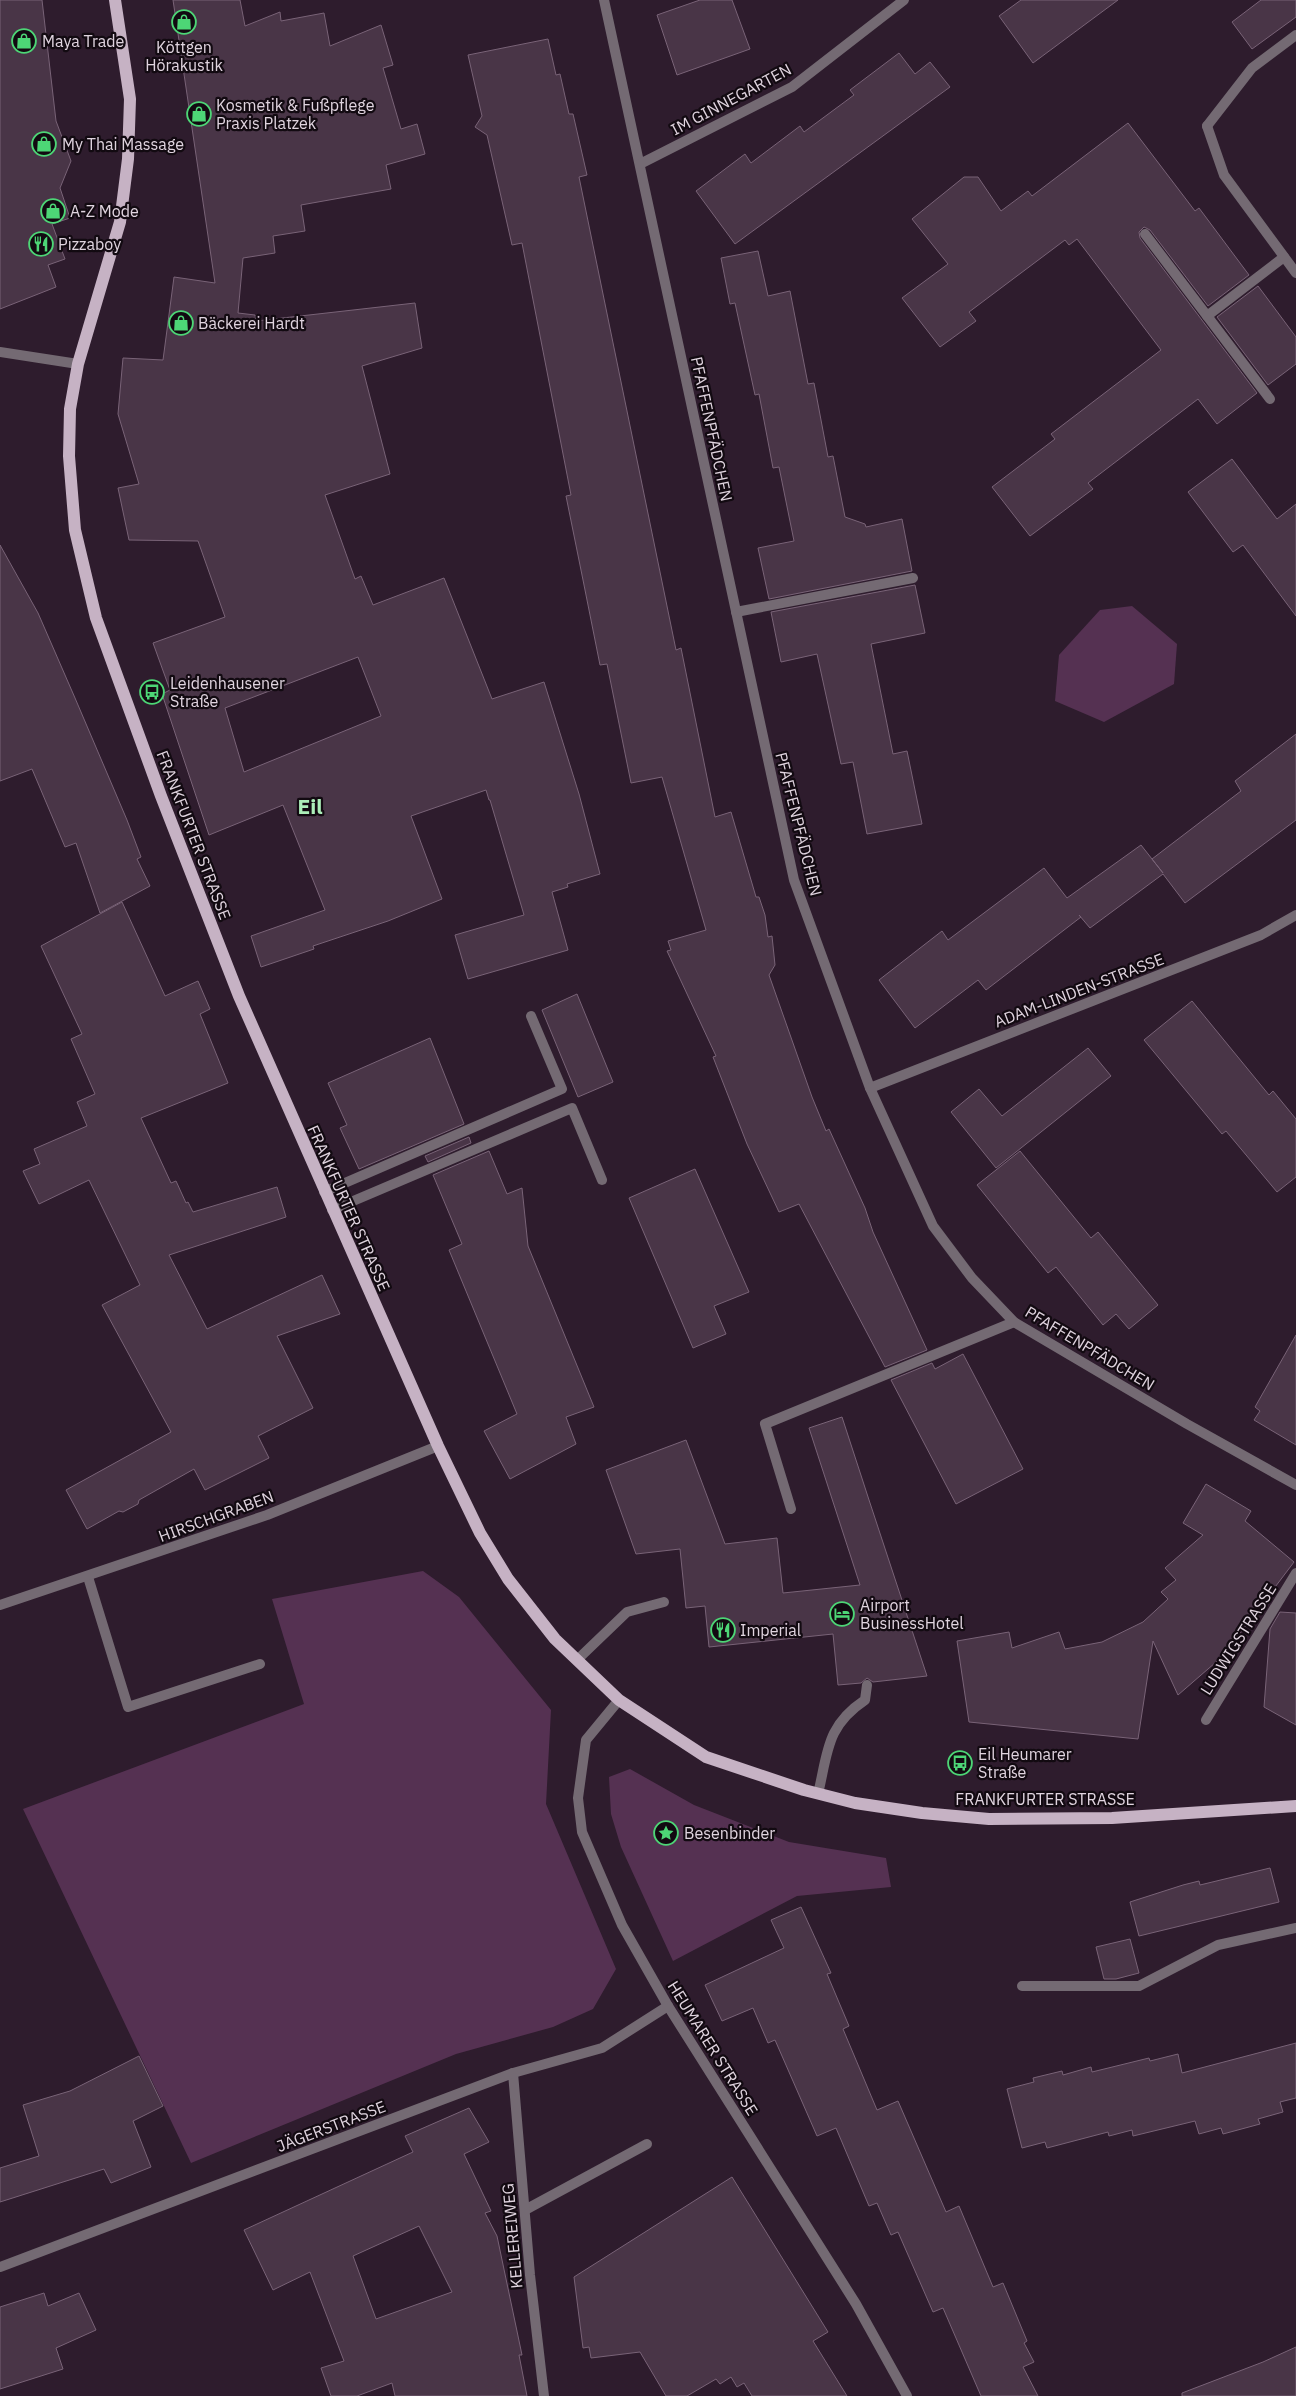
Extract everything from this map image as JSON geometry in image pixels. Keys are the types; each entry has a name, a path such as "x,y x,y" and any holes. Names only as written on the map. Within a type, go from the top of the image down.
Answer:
{"main road":[{"name":"FRANKFURTER STRASSE","path":"115,0 130,99 128,159 120,222 78,364 70,409 69,456 75,530 96,618 161,796 239,996 324,1192 438,1446 480,1532 508,1579 555,1639 619,1700 706,1757 818,1794 855,1803 922,1813 989,1818 1112,1818 1296,1806"}],"street":[{"name":"PFAFFENPFÄDCHEN","path":"604,0 794,880 870,1088 933,1226 972,1278 1014,1322 1187,1424 1296,1485"},
{"name":"IM GINNEGARTEN","path":"640,164 792,87 904,0"},
{"path":"1296,35 1252,68 1207,126 1224,175 1296,273"},
{"path":"1145,234 1270,399"},
{"path":"1207,316 1284,257"},
{"path":"0,352 78,364"},
{"path":"736,612 913,578"},
{"name":"ADAM-LINDEN-STRASSE","path":"870,1088 1261,935 1296,915"},
{"path":"324,1192 562,1089 531,1016"},
{"path":"332,1210 572,1108 602,1180"},
{"path":"791,1509 764,1424 1014,1322"},
{"name":"HIRSCHGRABEN","path":"0,1605 88,1577 267,1515 438,1446"},
{"name":"LUDWIGSTRASSE","path":"1206,1720 1296,1573"},
{"path":"88,1577 128,1707 260,1664"},
{"path":"577,1660 626,1612 664,1602"},
{"path":"818,1794 829,1743 839,1722 850,1710 865,1700 868,1685"},
{"name":"HEUMARER STRASSE","path":"619,1700 586,1740 578,1798 582,1832 622,1925 668,2006 856,2304 907,2396"},
{"path":"1022,1986 1139,1986 1218,1945 1296,1928"},
{"name":"JÄGERSTRASSE","path":"0,2267 513,2073 602,2048 668,2006"},
{"name":"KELLEREIWEG","path":"513,2073 544,2396"},
{"path":"525,2210 647,2144"}],"shaded area":[{"path":"1132,606 1177,644 1174,684 1104,722 1055,701 1059,655 1100,610"},
{"path":"423,1571 459,1597 551,1710 546,1804 616,1969 593,2009 553,2027 456,2054 191,2163 23,1809 304,1704 272,1599"},
{"path":"630,1769 694,1805 789,1842 886,1858 891,1887 797,1896 673,1961 621,1847 611,1814 609,1777"}],"building":[{"path":"0,0 42,0 56,121 71,161 60,188 70,218 52,224 65,259 48,265 56,287 0,309"},
{"path":"173,0 240,0 245,26 280,12 281,21 324,13 330,46 381,25 393,65 383,68 401,129 417,124 425,154 386,165 391,189 301,205 305,231 273,236 275,253 243,258 238,313 255,315 256,321 415,303 422,348 362,366 390,474 325,495 355,579 361,576 373,605 444,578 492,699 544,682 579,794 600,874 567,884 568,887 552,892 568,950 468,979 455,935 524,915 486,790 411,816 442,899 388,921 313,946 314,949 261,967 251,936 325,910 283,805 209,835 162,694 170,690 153,643 225,617 198,541 129,540 118,488 139,484 118,414 123,358 163,360 174,277 215,283","holes":["358,657 381,716 244,772 225,708"]},
{"path":"700,0 732,0 750,49 677,75 657,15"},
{"path":"1021,0 1118,0 1033,63 999,16"},
{"path":"1261,0 1296,0 1296,17 1252,49 1232,22"},
{"path":"548,39 556,75 560,74 569,114 573,114 587,175 579,177 676,650 681,648 715,817 731,812 756,897 759,897 765,915 768,937 772,936 775,965 769,975 812,1097 826,1131 829,1129 865,1208 873,1232 927,1350 885,1367 799,1204 779,1212 747,1144 713,1057 716,1056 667,951 671,950 668,941 706,930 662,777 631,783 607,664 600,665 566,496 571,495 522,243 512,245 487,135 475,127 482,116 468,55"},
{"path":"899,53 915,74 930,62 950,87 735,244 696,191 745,154 751,163 800,126 804,132 854,95 850,90"},
{"path":"1128,123 1195,211 1199,208 1249,275 1208,306 1150,230 1144,227 1139,232 1140,238 1257,393 1217,424 1198,399 1088,483 1093,489 1030,536 992,487 1055,439 1051,434 1161,350 1077,239 1069,245 1065,240 969,312 976,321 940,347 902,298 948,264 912,219 964,177 978,177 1001,211 1028,191 1032,196"},
{"path":"758,251 768,296 790,291 808,384 814,383 828,457 833,456 845,517 865,524 866,527 902,519 912,571 769,599 758,548 794,541 779,467 773,468 759,394 755,395 735,303 730,304 721,258"},
{"path":"1258,286 1296,337 1296,364 1268,385 1217,317"},
{"path":"1232,459 1277,519 1296,504 1296,616 1243,545 1233,552 1188,492"},
{"path":"0,545 38,613 127,820 141,857 137,859 150,886 100,913 76,843 65,847 32,769 0,781"},
{"path":"915,585 925,633 871,644 893,754 907,751 922,824 867,834 853,762 841,764 817,654 781,662 771,612"},
{"path":"1296,734 1296,820 1185,903 1163,874 1090,928 1081,917 986,990 978,980 915,1028 879,980 942,931 948,940 1044,868 1067,898 1141,845 1152,859 1241,791 1235,781"},
{"path":"122,902 165,996 198,981 210,1009 200,1014 228,1083 141,1118 171,1183 176,1181 186,1203 188,1202 193,1212 277,1187 286,1217 169,1255 207,1329 322,1275 340,1314 277,1336 313,1408 258,1436 269,1458 205,1490 194,1469 139,1500 138,1504 123,1512 119,1511 87,1529 66,1490 171,1432 102,1305 140,1285 89,1180 39,1204 23,1171 40,1164 34,1149 87,1126 77,1102 95,1094 71,1039 82,1034 41,946"},
{"path":"577,994 613,1082 578,1097 542,1010"},
{"path":"1192,1001 1269,1095 1273,1091 1296,1119 1296,1177 1277,1192 1226,1131 1222,1134 1144,1040"},
{"path":"430,1038 464,1124 359,1169 340,1128 347,1125 328,1083"},
{"path":"1088,1048 1111,1076 996,1168 951,1112 979,1089 1002,1116"},
{"path":"469,1137 471,1143 428,1162 425,1156"},
{"path":"489,1151 507,1194 522,1188 528,1246 594,1407 566,1417 576,1444 510,1479 484,1431 517,1414 449,1250 462,1244 433,1175"},
{"path":"1020,1151 1091,1238 1098,1232 1158,1305 1129,1329 1116,1314 1103,1325 1056,1267 1048,1273 977,1185"},
{"path":"695,1169 749,1292 714,1306 726,1334 693,1348 629,1198"},
{"path":"1296,1335 1296,1445 1254,1420 1260,1411 1255,1407"},
{"path":"963,1354 1023,1469 956,1504 891,1380 932,1363 935,1369"},
{"path":"842,1417 927,1676 873,1682 867,1678 861,1683 838,1685 833,1634 709,1647 705,1606 686,1608 680,1549 636,1554 606,1470 686,1440 725,1544 777,1538 783,1593 860,1585 809,1428"},
{"path":"1206,1484 1251,1511 1245,1521 1294,1562 1223,1656 1178,1695 1153,1641 1138,1739 969,1722 957,1641 1009,1632 1012,1648 1059,1632 1065,1649 1102,1642 1143,1622 1168,1599 1161,1592 1176,1580 1165,1568 1203,1535 1183,1523"},
{"path":"1280,1612 1296,1613 1296,1725 1264,1707 1270,1629"},
{"path":"1270,1868 1279,1902 1139,1936 1130,1902 1199,1881 1200,1885"},
{"path":"801,1907 831,1973 827,1974 849,2026 843,2029 877,2110 898,2101 946,2212 959,2206 993,2287 1003,2283 1027,2341 1024,2343 1034,2362 1023,2367 1038,2396 981,2396 943,2308 933,2312 898,2232 891,2235 877,2203 869,2206 836,2128 817,2136 775,2040 768,2043 753,2008 722,2021 705,1985 784,1948 771,1920"},
{"path":"1130,1939 1139,1973 1116,1979 1104,1979 1096,1947"},
{"path":"1296,2043 1296,2098 1280,2102 1283,2112 1258,2119 1260,2124 1223,2134 1221,2128 1199,2134 1195,2121 1133,2136 1132,2130 1109,2136 1108,2132 1047,2148 1045,2142 1022,2148 1007,2089 1034,2082 1033,2078 1062,2071 1063,2075 1091,2067 1092,2072 1149,2058 1150,2061 1178,2054 1182,2073"},
{"path":"139,2056 163,2106 133,2121 151,2167 111,2183 104,2169 0,2202 0,2168 39,2156 23,2105 70,2091"},
{"path":"469,2108 489,2142 464,2154 491,2211 485,2213 497,2236 522,2355 519,2355 527,2396 395,2396 392,2383 357,2396 331,2396 321,2368 344,2361 310,2272 273,2290 244,2230 413,2152 405,2136","holes":["419,2226 452,2292 376,2319 353,2256"]},
{"path":"732,2177 828,2332 813,2341 847,2396 752,2396 744,2383 737,2387 731,2377 720,2384 716,2379 687,2396 666,2396 640,2352 591,2358 589,2347 583,2348 574,2277"},
{"path":"44,2293 48,2306 79,2293 96,2330 56,2348 63,2369 0,2389 0,2307"},
{"path":"1296,2347 1296,2396 1182,2396 1182,2393 1263,2362"}],"place":[{"name":"Köttgen Hörakustik","path":"184,22"},
{"name":"Maya Trade","path":"24,41"},
{"name":"Kosmetik & Fußpflege Praxis Platzek","path":"199,114"},
{"name":"My Thai Massage","path":"44,144"},
{"name":"A-Z Mode","path":"53,211"},
{"name":"Pizzaboy","path":"41,244"},
{"name":"Bäckerei Hardt","path":"181,323"},
{"name":"Leidenhausener Straße","path":"152,692"},
{"name":"Airport BusinessHotel","path":"842,1614"},
{"name":"Imperial","path":"723,1630"},
{"name":"Eil Heumarer Straße","path":"960,1763"},
{"name":"Besenbinder","path":"666,1833"}],"district":[{"name":"Eil","path":"310,806"}]}
